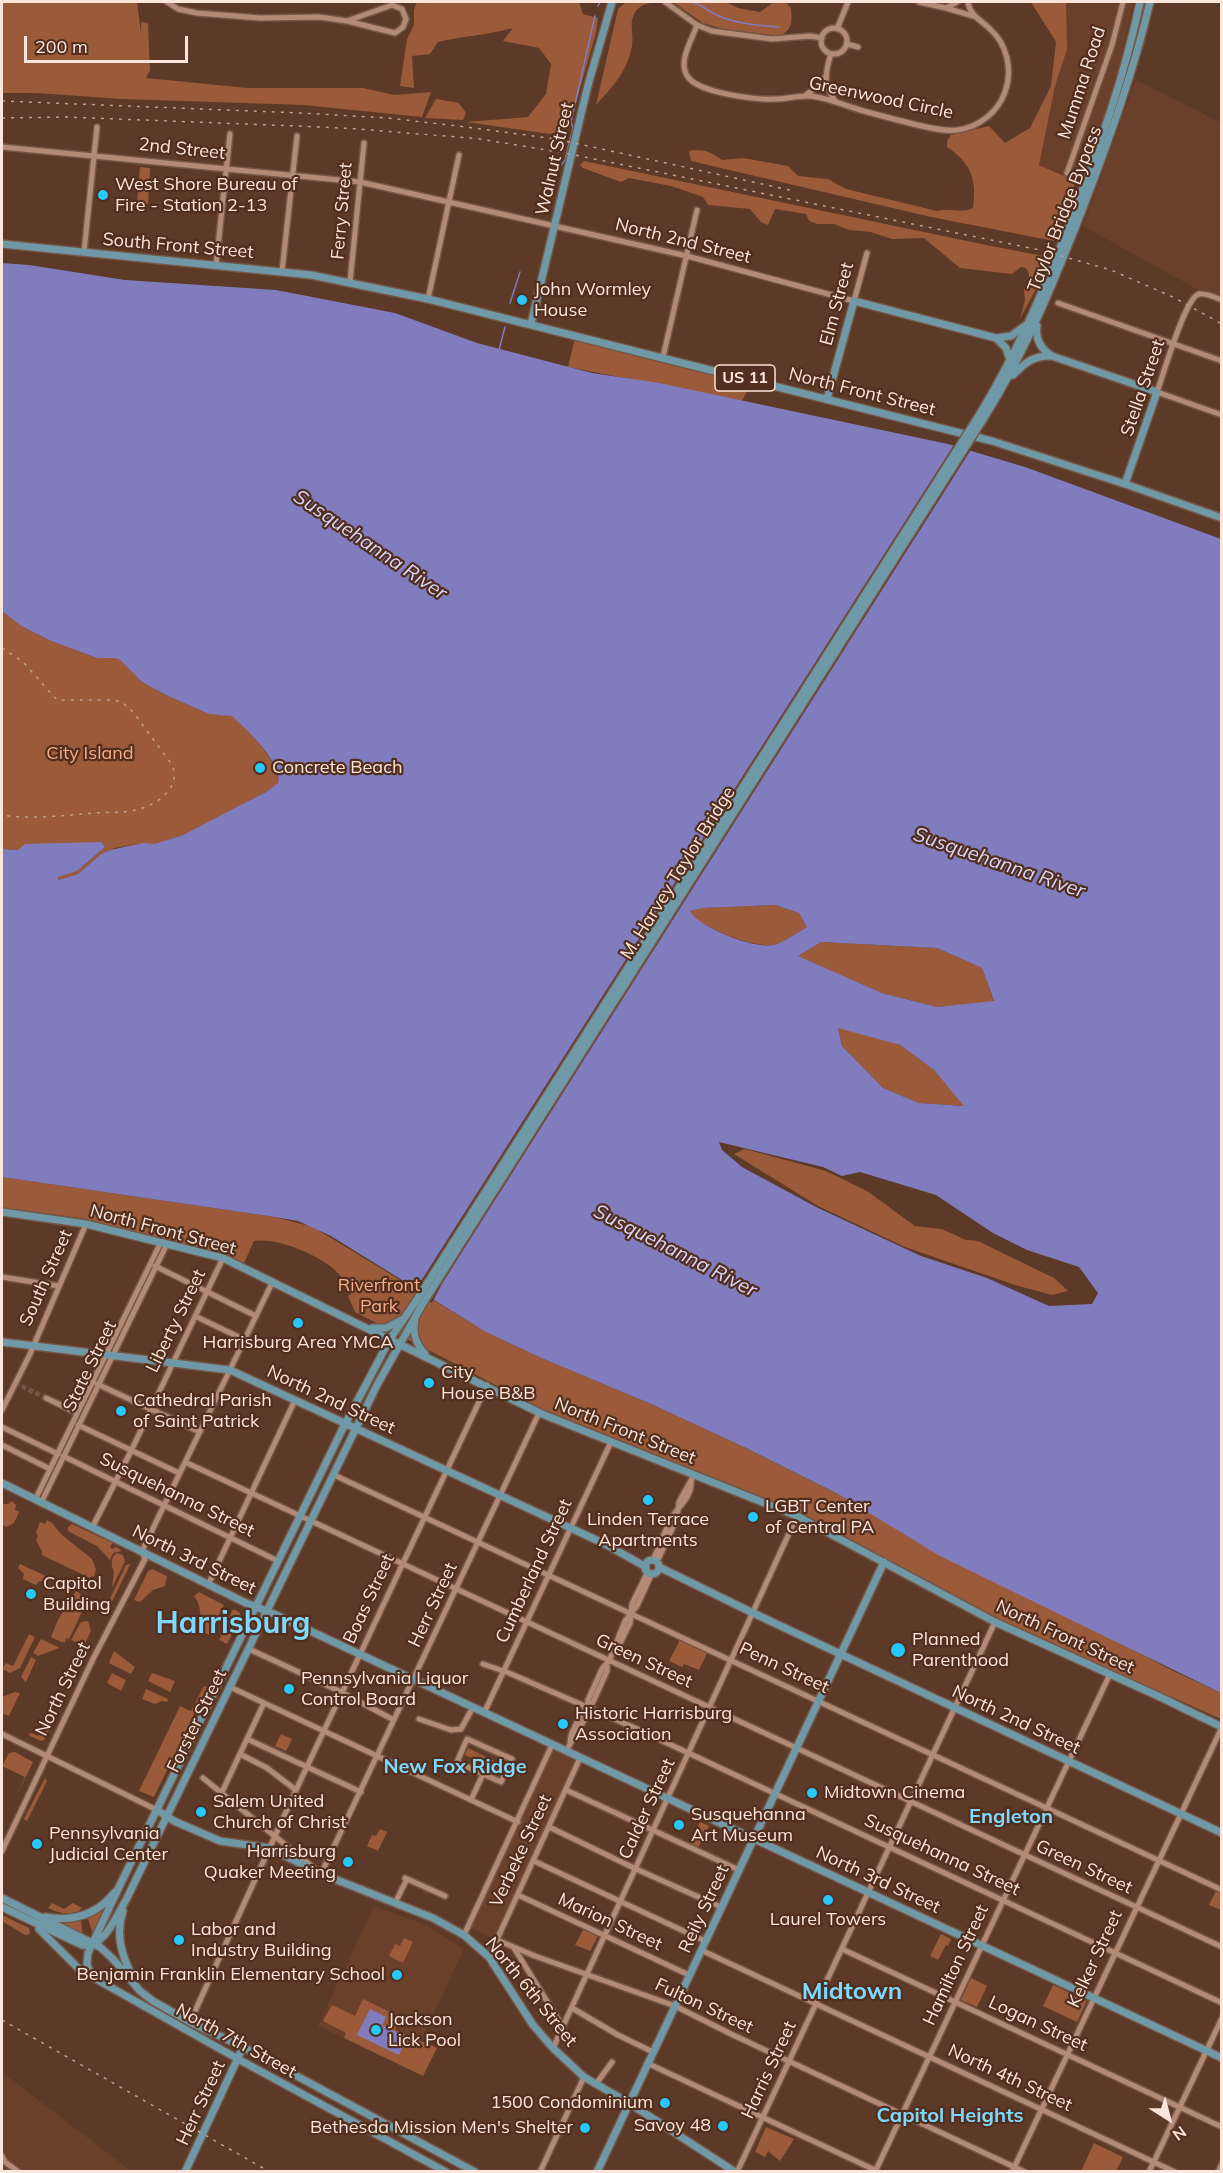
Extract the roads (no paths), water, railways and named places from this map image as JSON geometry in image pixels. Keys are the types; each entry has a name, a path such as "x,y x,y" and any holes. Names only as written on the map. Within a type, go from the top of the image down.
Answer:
{"main road":[{"name":"Walnut Street","path":"531,324 588,85 612,2"},
{"name":"Taylor Bridge Bypass","path":"981,417 1035,319 1111,115 1140,2"},
{"name":"Taylor Bridge Bypass","path":"981,417 1006,383 1035,319 1117,117 1150,2"},
{"name":"South Front Street","path":"2,244 282,271 350,282"},
{"name":"North Front Street","path":"350,282 531,324 992,441 1125,483 1221,518"},
{"name":"North 2nd Street","path":"854,301 996,338"},
{"name":"Elm Street","path":"827,399 854,301"},
{"path":"996,338 1016,334 1035,319"},
{"path":"1035,319 1038,342 1044,351 1052,356 1157,393"},
{"path":"996,338 1006,348 1010,362"},
{"path":"1006,383 1031,359 1052,356"},
{"name":"Stella Street","path":"1125,483 1157,393"},
{"name":"M. Harvey Taylor Bridge","path":"390,1340 407,1314 419,1303 981,417"},
{"name":"North Front Street","path":"2,1212 86,1224 223,1258 487,1385 539,1413 692,1478 797,1516 994,1622 1221,1727"},
{"name":"M. Harvey Taylor Bridge","path":"399,1344 416,1315 419,1303"},
{"path":"367,1328 390,1327 407,1314"},
{"path":"416,1315 414,1335 428,1358"},
{"name":"Forster Street","path":"91,1976 87,1959 120,1885 345,1424 390,1340"},
{"name":"North 2nd Street","path":"2,1342 230,1370 627,1556 669,1573 1221,1833"},
{"name":"Forster Street","path":"93,1943 107,1933 126,1900 399,1344"},
{"name":"North 3rd Street","path":"2,1483 93,1526 208,1585 552,1745 568,1748 580,1758 1221,2058"},
{"name":"Reily Street","path":"597,2172 884,1563"},
{"name":"North 6th Street","path":"157,1810 202,1834 220,1840 269,1848 322,1874 433,1918 464,1935 489,1957 533,2025 553,2048 584,2077 629,2103 736,2172"},
{"path":"2,1898 31,1912 63,1919 84,1916 101,1906 120,1885"},
{"path":"126,1900 120,1924 121,1949 135,1982 146,1997"},
{"path":"2,1907 75,1943 86,1945 93,1943"},
{"name":"North 7th Street","path":"31,1912 93,1943 113,1959 146,1997 475,2172"},
{"name":"North 7th Street","path":"24,1918 50,1939 74,1966 238,2059 447,2172"},
{"name":"Herr Street","path":"185,2172 243,2047"}],"street":[{"path":"167,2 178,9 197,13 260,18 319,17 347,21 395,33 403,27 406,19 402,9 392,5 347,21"},
{"path":"665,2 697,25 720,32 757,38 822,38"},
{"path":"842,2 844,9"},
{"path":"837,29 848,2"},
{"path":"919,2 974,16"},
{"path":"946,8 957,2"},
{"name":"Greenwood Circle","path":"697,25 684,65 687,76 706,89 756,98 776,99 805,96 941,130 963,129 981,121 994,111 1003,97 1009,68 1005,50 999,39 990,28 974,16 968,2"},
{"name":"Mumma Road","path":"1066,173 1112,45 1123,2"},
{"path":"837,29 845,34 847,44 843,51 831,54 823,46 822,38 826,32 837,29"},
{"path":"847,44 858,47"},
{"path":"831,54 826,77 827,89 836,102"},
{"path":"805,96 821,84 826,77"},
{"path":"84,252 97,127"},
{"path":"216,265 230,134"},
{"path":"282,271 297,136"},
{"name":"Ferry Street","path":"350,282 364,143"},
{"name":"2nd Street","path":"2,147 360,182"},
{"path":"428,299 459,155"},
{"name":"North 2nd Street","path":"360,182 687,256 854,301"},
{"path":"663,357 697,210"},
{"name":"Elm Street","path":"854,301 867,253"},
{"name":"Stella Street","path":"1157,393 1190,302 1199,294 1221,300"},
{"path":"1058,303 1221,362"},
{"path":"1157,393 1221,415"},
{"name":"South Street","path":"2,1410 86,1224"},
{"name":"State Street","path":"38,1501 77,1413 155,1266 164,1243"},
{"name":"State Street","path":"38,1501 50,1468 78,1425 98,1384 108,1355 164,1243"},
{"name":"Liberty Street","path":"93,1526 223,1258"},
{"path":"155,1266 256,1316"},
{"path":"2,1277 59,1286"},
{"name":"North Street","path":"2,1851 145,1559 141,1551 272,1283"},
{"path":"195,1316 245,1340"},
{"path":"98,1384 200,1432"},
{"name":"Boas Street","path":"190,2022 306,1767 487,1385"},
{"path":"46,1398 77,1413"},
{"path":"208,1585 295,1400"},
{"name":"Herr Street","path":"322,1874 539,1413"},
{"path":"78,1425 179,1473"},
{"name":"Susquehanna Street","path":"2,1427 278,1561"},
{"name":"Cumberland Street","path":"484,1713 611,1442"},
{"path":"2,1445 50,1468"},
{"name":"Green Street","path":"185,1462 527,1622 608,1663 710,1708 1221,1947"},
{"name":"Penn Street","path":"334,1475 1221,1890"},
{"path":"568,1748 586,1717 587,1707 593,1702 612,1654 616,1652 630,1623 632,1604 677,1518 677,1510 687,1495 692,1478"},
{"name":"Calder Street","path":"553,2048 797,1516"},
{"name":"Harris Street","path":"736,2172 817,2004 994,1622"},
{"path":"249,1649 394,1720"},
{"name":"Susquehanna Street","path":"483,1664 587,1707 688,1753 1221,2003"},
{"name":"Hamilton Street","path":"876,2171 1110,1674"},
{"path":"230,1687 518,1822"},
{"path":"222,1792 264,1703"},
{"path":"419,1719 451,1730 461,1729 473,1707"},
{"name":"Kelker Street","path":"1013,2169 1221,1727"},
{"path":"2,1734 157,1810"},
{"path":"247,1739 361,1792"},
{"path":"468,1739 512,1759 501,1782 483,1774 457,1762 468,1739"},
{"name":"Verbeke Street","path":"464,1935 552,1745"},
{"path":"240,1754 267,1768 296,1790"},
{"name":"Verbeke Street","path":"489,1957 580,1758"},
{"path":"471,1800 483,1774"},
{"name":"North 6th Street","path":"203,1778 322,1874"},
{"path":"566,1790 739,1870"},
{"path":"549,1827 722,1907"},
{"path":"534,1861 705,1941"},
{"path":"395,1903 406,1878 445,1896"},
{"name":"Marion Street","path":"518,1895 689,1975"},
{"name":"Fulton Street","path":"497,1940 675,2006 1013,2169 1024,2172"},
{"path":"513,1947 563,2027"},
{"name":"Logan Street","path":"842,1949 1221,2127"},
{"name":"North 4th Street","path":"701,1950 1175,2172"},
{"path":"572,2008 618,2036 653,2052"},
{"path":"1149,2172 1221,2018"},
{"path":"596,2084 612,2062"},
{"path":"647,2063 876,2171"},
{"path":"540,2172 584,2077"},
{"path":"3,2159 19,2172"},
{"path":"1218,2172 1221,2164"}],"water":[{"name":"Susquehanna River","path":"2,263 125,280 276,290 395,313 477,343 592,373 659,383 948,444 1025,467 1221,539 1221,1693 940,1556 838,1494 746,1448 484,1331 331,1236 298,1221 2,1177 2,849 18,850 25,844 101,842 105,847 77,871 58,877 58,880 78,874 101,854 110,850 143,843 154,844 183,835 266,792 278,783 278,775 275,766 262,747 232,716 209,714 166,695 142,682 120,660 97,658 51,641 21,626 2,611","holes":["775,905 799,913 807,927 774,945 754,944 716,930 696,918 690,911 703,908","821,942 937,948 982,968 994,1001 937,1007 882,993 798,956","838,1028 900,1045 934,1070 964,1106 919,1103 883,1088 842,1046","719,1142 823,1167 842,1176 860,1172 936,1195 993,1233 1027,1250 1079,1267 1098,1293 1092,1304 1049,1306 987,1278 921,1256 816,1207 742,1167 722,1150"]},
{"name":"Jackson Lick Pool","path":"370,2009 386,2017 382,2025 407,2037 399,2055 357,2035"}],"waterway":[{"path":"598,6 600,2"},
{"path":"691,2 731,20 779,27"},
{"path":"539,212 550,180 565,160 573,128 571,122 595,16"},
{"path":"510,303 520,272"},
{"path":"499,350 505,327"}],"tunnel":[{"path":"15,1383 46,1398"}],"railway":[{"path":"2,101 388,118 556,139 794,191"},
{"path":"2,118 66,117 360,129 480,139 565,153 1040,250 1111,270 1175,298 1222,324"},
{"path":"2,648 23,662 57,700 122,702 133,712 170,762 174,771 174,779 166,793 152,804 136,810 36,817 2,815"},
{"path":"2,2020 270,2172"}],"place":[{"name":"West Shore Bureau of Fire - Station 2-13","path":"103,195"},
{"name":"John Wormley House","path":"522,300"},
{"name":"Concrete Beach","path":"260,768"},
{"name":"Harrisburg Area YMCA","path":"298,1323"},
{"name":"City House B&B","path":"429,1383"},
{"name":"Cathedral Parish of Saint Patrick","path":"121,1411"},
{"name":"Linden Terrace Apartments","path":"648,1500"},
{"name":"LGBT Center of Central PA","path":"753,1517"},
{"name":"Capitol Building","path":"31,1594"},
{"name":"Planned Parenthood","path":"898,1650"},
{"name":"Pennsylvania Liquor Control Board","path":"289,1689"},
{"name":"Historic Harrisburg Association","path":"563,1724"},
{"name":"Midtown Cinema","path":"812,1793"},
{"name":"Salem United Church of Christ","path":"201,1812"},
{"name":"Susquehanna Art Museum","path":"679,1825"},
{"name":"Pennsylvania Judicial Center","path":"37,1844"},
{"name":"Harrisburg Quaker Meeting","path":"348,1862"},
{"name":"Laurel Towers","path":"828,1900"},
{"name":"Labor and Industry Building","path":"179,1940"},
{"name":"Benjamin Franklin Elementary School","path":"397,1975"},
{"name":"Jackson Lick Pool","path":"376,2030"},
{"name":"1500 Condominium","path":"665,2103"},
{"name":"Savoy 48","path":"723,2126"},
{"name":"Bethesda Mission Men's Shelter","path":"585,2128"}],"district":[{"name":"Harrisburg","path":"233,1624"},
{"name":"New Fox Ridge","path":"455,1767"},
{"name":"Engleton","path":"1011,1817"},
{"name":"Midtown","path":"852,1992"},
{"name":"Capitol Heights","path":"950,2116"}],"park label":[{"name":"City Island","path":"90,754"},
{"name":"Riverfront Park","path":"379,1296"}]}
